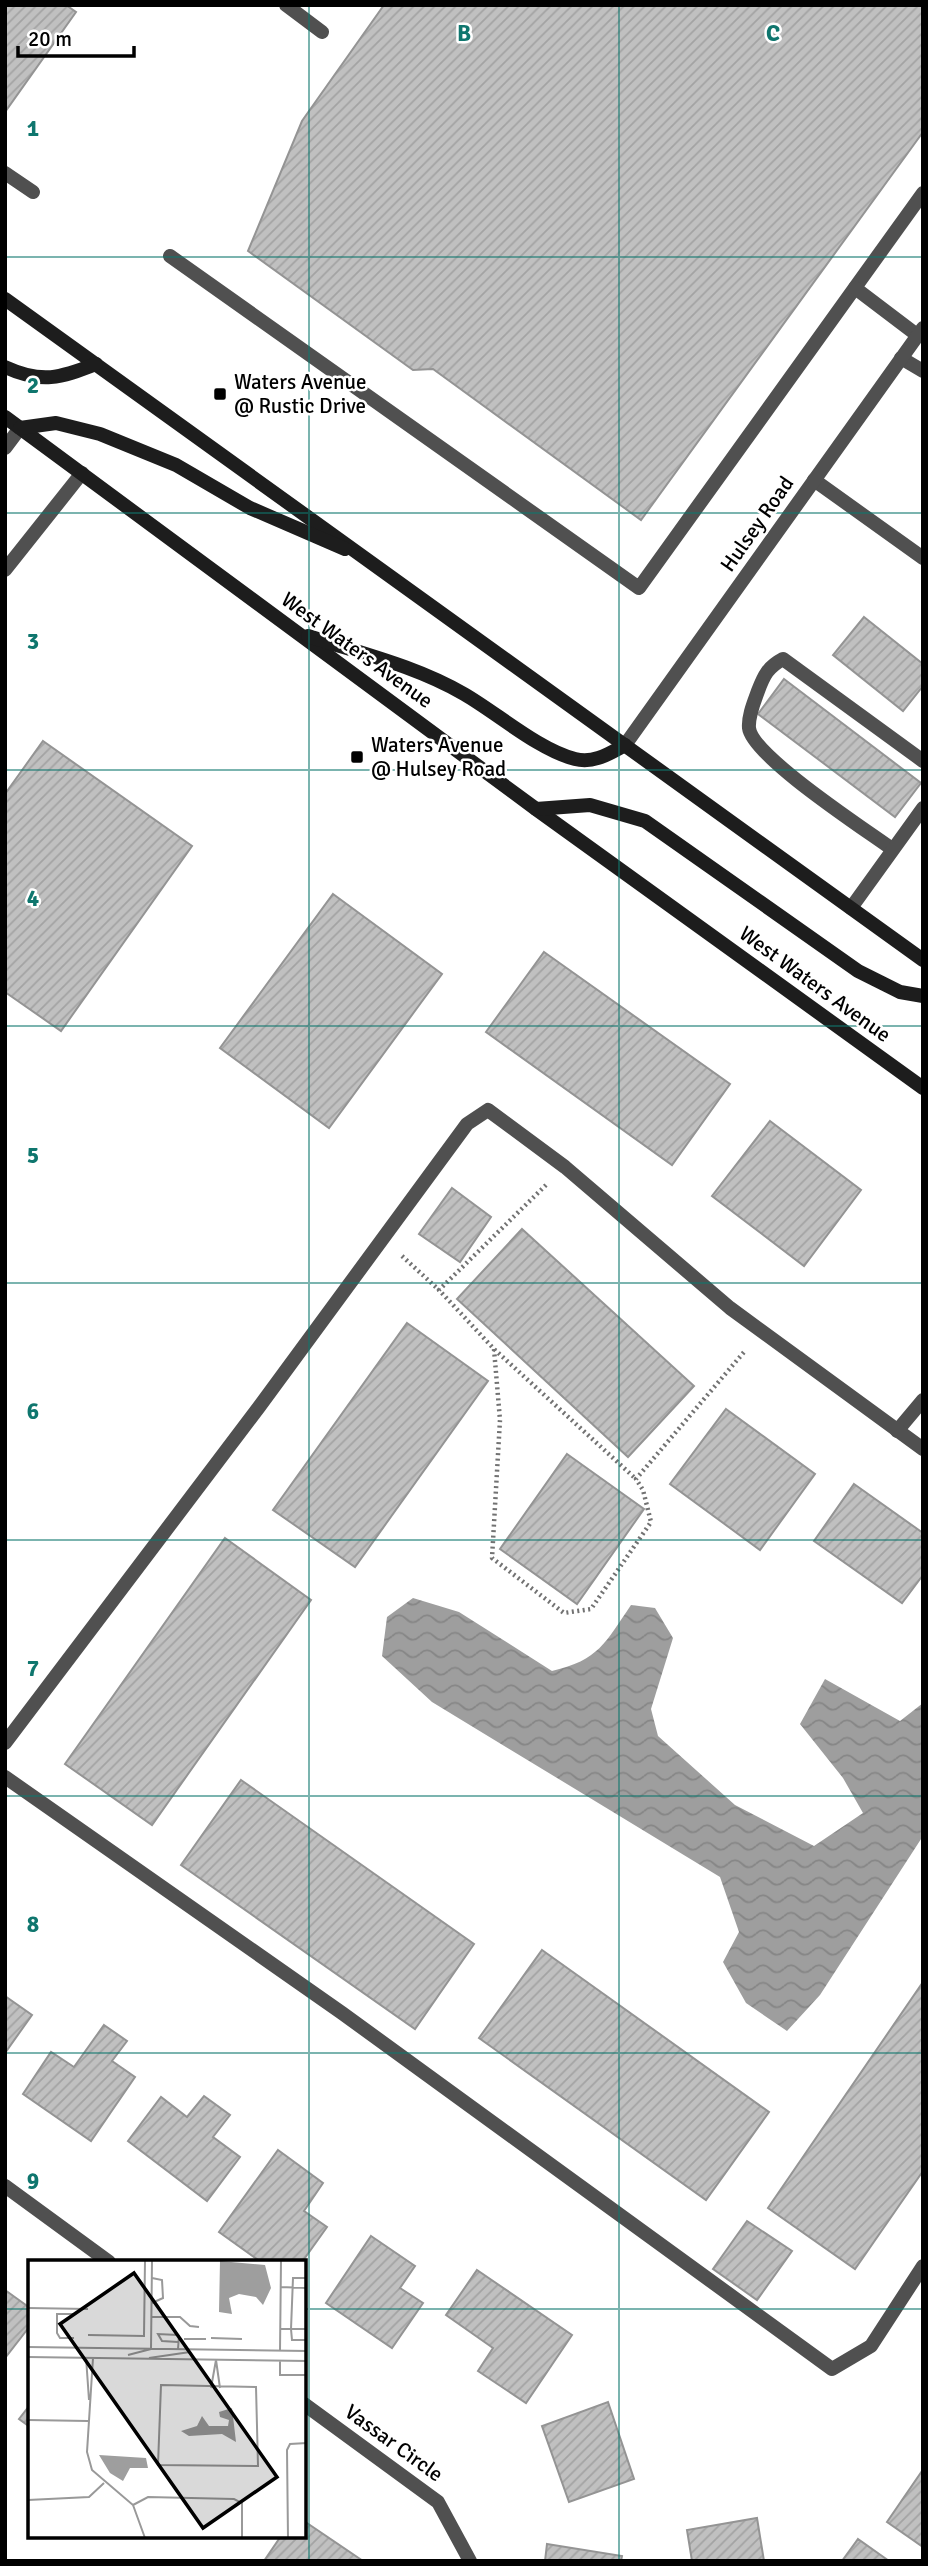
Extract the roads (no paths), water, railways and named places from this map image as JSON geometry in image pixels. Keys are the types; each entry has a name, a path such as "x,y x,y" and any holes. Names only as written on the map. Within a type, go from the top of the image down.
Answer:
{"main road":[{"path":"5,299 923,960"},
{"path":"5,367 24,376 57,379 96,364"},
{"name":"West Waters Avenue","path":"5,417 536,809 923,1088"},
{"path":"20,428 56,423 100,434 176,466 250,508 370,560"},
{"path":"297,632 401,666 462,693 531,737 575,759 591,761 625,745"},
{"path":"536,809 590,805 645,821 858,971 900,992 923,996"}],"street":[{"path":"286,5 322,32"},
{"path":"5,173 33,192"},
{"path":"170,256 639,588 923,193"},
{"path":"855,288 920,331"},
{"name":"Hulsey Road","path":"625,745 920,331"},
{"path":"901,358 923,371"},
{"path":"5,448 20,428"},
{"path":"5,570 82,473"},
{"path":"814,480 923,558"},
{"path":"892,849 797,781 759,746 749,729 752,708 764,676 770,666 783,659 923,761"},
{"path":"851,908 923,808"},
{"path":"5,1743 467,1124 488,1110 565,1167 761,1332 923,1449"},
{"path":"897,1430 923,1400"},
{"path":"5,1777 342,2013 832,2369 870,2346 923,2266"},
{"path":"5,2186 106,2260"},
{"name":"Vassar Circle","path":"306,2405 438,2502 470,2561"}],"water":[{"path":"413,1598 459,1612 552,1671 568,1667 591,1655 607,1640 631,1605 655,1608 673,1638 651,1709 658,1736 735,1805 814,1846 863,1813 843,1778 800,1724 825,1679 900,1721 923,1703 923,1836 820,1995 787,2031 746,2003 723,1962 739,1932 720,1877 432,1702 382,1656 387,1617"}],"place":[{"name":"Waters Avenue @ Rustic Drive","path":"220,394"},
{"name":"Waters Avenue @ Hulsey Road","path":"357,757"}]}
